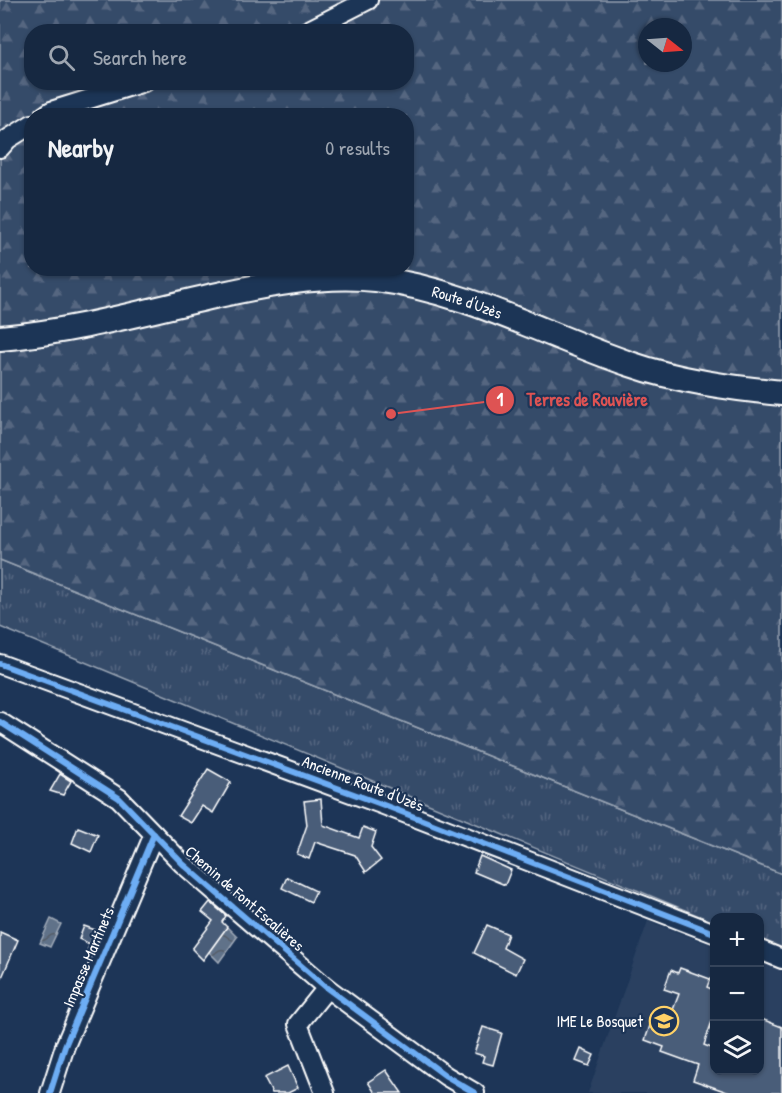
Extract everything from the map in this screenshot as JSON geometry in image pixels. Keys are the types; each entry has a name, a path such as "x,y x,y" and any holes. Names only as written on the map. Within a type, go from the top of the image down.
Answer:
{"main road":[{"name":"Route d'Uzès","path":"0,338 42,334 255,287 315,279 376,279 426,290 477,305 642,367 685,379 782,393"}],"street":[{"path":"321,24 368,0"},
{"path":"61,108 118,90"},
{"path":"0,148 8,139 24,128"},
{"name":"Ancienne Route d'Uzès","path":"0,663 359,795 710,931"},
{"name":"Chemin de Font Escalières","path":"0,723 119,798 183,864 327,988 446,1076 475,1093"},
{"name":"Impasse Martinets","path":"50,1093 65,1046 154,834"},
{"path":"764,952 782,959"},
{"path":"325,1093 298,1024 327,988"}],"shaded area":[{"name":"IME Le Bosquet","path":"648,921 710,944 710,1075 764,1075 764,964 782,971 782,1093 588,1093"}],"green space":[{"path":"0,0 782,0 782,874 0,560"},
{"path":"0,560 782,874 782,949 764,942 764,913 710,913 710,920 0,627"}],"water":[{"path":"51,919 61,924 50,947 40,943"},
{"path":"227,927 237,937 219,962 209,952"}],"building":[{"path":"208,769 231,782 213,813 202,806 191,823 178,816"},
{"path":"60,774 71,781 63,795 50,791"},
{"path":"321,799 323,825 359,838 363,827 376,832 371,847 381,860 366,872 355,855 315,842 309,859 297,854 307,825 304,801"},
{"path":"78,827 98,835 91,852 72,843"},
{"path":"480,856 511,870 505,885 474,872"},
{"path":"287,877 316,891 311,902 282,888"},
{"path":"210,902 226,916 222,922 227,927 203,960 192,949 213,921 202,912"},
{"path":"487,925 508,934 503,948 523,959 516,974 474,953"},
{"path":"84,926 101,932 92,953 87,951 90,944 79,939"},
{"path":"0,932 18,940 0,982"},
{"path":"680,968 710,979 707,987 710,988 710,1027 704,1045 710,1047 710,1075 764,1075 764,1020 782,1027 782,1093 730,1093 693,1080 698,1065 662,1052 664,1047 645,1040 653,1017 668,1023 679,994 664,989 671,970 678,973"},
{"path":"483,1027 502,1033 493,1065 482,1062 484,1056 474,1053"},
{"path":"581,1049 594,1055 589,1066 576,1061"},
{"path":"288,1066 298,1088 288,1093 272,1093 264,1078"},
{"path":"386,1070 402,1093 375,1093 368,1082"}],"cycle path":[{"path":"0,664 381,804 710,931"},
{"path":"0,722 119,798 183,864 327,988 446,1076 475,1093"},
{"path":"50,1093 65,1046 154,834"}],"place":[{"name":"Terres de Rouvière","path":"391,414"},
{"name":"IME Le Bosquet","path":"664,1021"}]}
